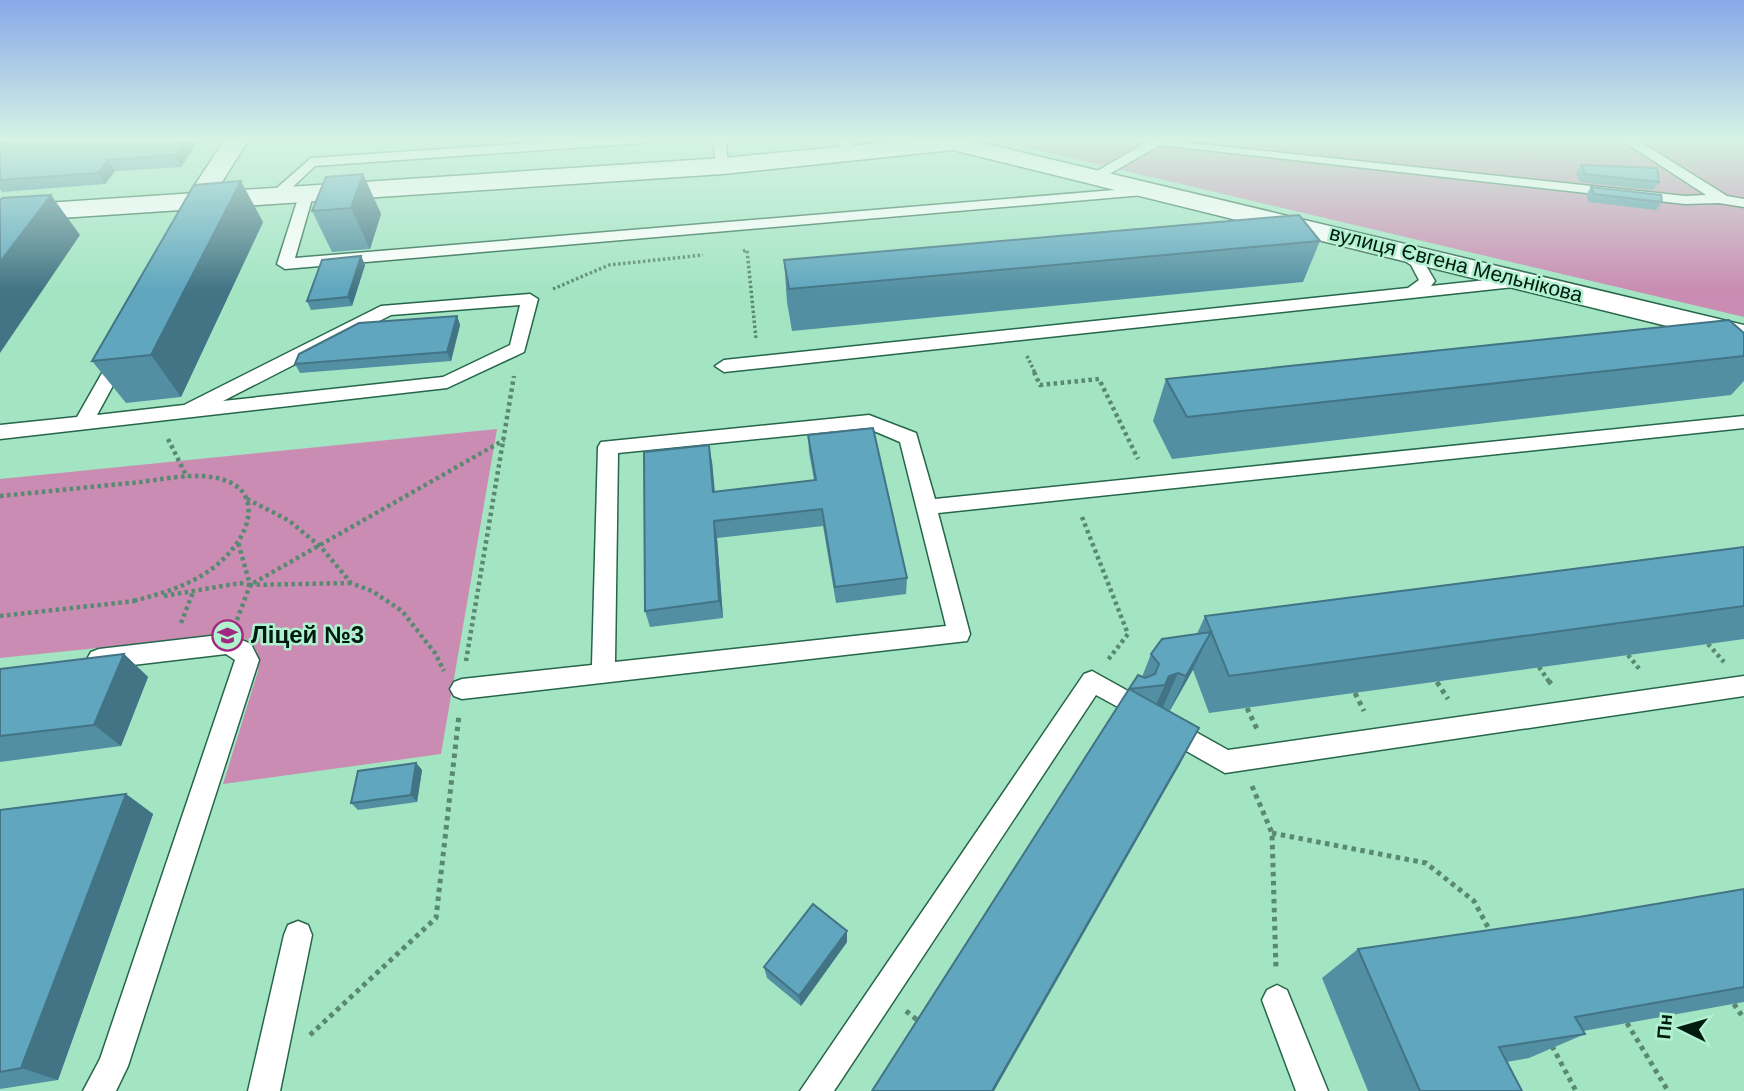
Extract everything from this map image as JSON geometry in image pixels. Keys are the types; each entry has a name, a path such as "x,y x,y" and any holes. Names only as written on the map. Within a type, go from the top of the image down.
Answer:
{"street":[{"path":"198,200 204,190"},
{"name":"вулиця Євгена Мельнікова","path":"0,214 340,190"},
{"name":"вулиця Євгена Мельнікова","path":"1146,190 1744,335"}],"lane":[{"path":"277,194 281,190"},
{"path":"1057,199 1069,190"},
{"path":"1596,190 1685,200 1744,195"},
{"path":"1705,190 1719,199 1744,203"},
{"path":"307,192 285,264 1150,191"},
{"path":"1395,249 1410,256 1425,274 1427,281 1423,287 1412,293"},
{"path":"724,366 758,360 1524,281"},
{"path":"0,432 82,425 447,382 518,348 530,299 387,310 188,411"},
{"path":"82,425 130,338"},
{"path":"461,696 603,674 959,634 909,438 869,421 608,447 603,674"},
{"path":"927,507 1744,422"},
{"path":"78,662 228,644 243,651 247,660 245,673 113,1066 99,1091"},
{"path":"816,1091 1092,681 1129,703"},
{"path":"1163,724 1225,762 1744,687"},
{"path":"264,1091 298,935"},
{"path":"1277,1000 1312,1091"}],"path":[{"path":"733,252 747,250 758,360"},
{"path":"530,299 609,265 705,255"},
{"path":"307,1038 436,918 461,696 518,348"},
{"path":"1040,385 1099,379 1151,485"},
{"path":"168,439 187,477"},
{"path":"250,585 321,547 504,440"},
{"path":"0,496 187,477 216,478 238,487 249,504 247,526 238,542 205,574 170,592 133,601"},
{"path":"1073,493 1128,634 1092,681"},
{"path":"246,499 288,520 321,547 351,583"},
{"path":"228,644 250,585 238,542"},
{"path":"0,616 133,601 240,583 351,583 372,591 402,611 435,653 461,696"},
{"path":"1241,760 1272,833 1277,1000"},
{"path":"1272,833 1426,863 1474,901 1493,937"},
{"path":"1734,1004 1744,1019"},
{"path":"1627,1023 1668,1091"},
{"path":"1551,1044 1576,1091"}],"shaded area":[{"path":"1206,190 1744,190 1744,317"},
{"path":"497,429 441,754 223,784 258,671 257,652 246,640 234,634 0,658 0,479"}],"building":[{"path":"191,190 236,190 151,355 92,361"},
{"path":"321,190 357,190 351,208 312,211"},
{"path":"1592,190 1661,195 1662,202 1594,194"},
{"path":"51,195 0,262 2,198"},
{"path":"1299,215 1320,241 789,289 784,260"},
{"path":"361,256 348,297 307,301 322,260"},
{"path":"457,316 447,352 295,364 299,354 359,323"},
{"path":"1729,320 1744,333 1744,356 1187,417 1166,379"},
{"path":"873,428 907,578 835,587 822,509 714,521 719,601 645,611 644,452 709,445 713,492 816,480 808,435"},
{"path":"1744,547 1744,606 1229,676 1205,616"},
{"path":"1211,632 1186,676 1178,673 1169,676 1165,685 1129,689 1138,675 1145,678 1155,674 1159,664 1151,654 1162,639"},
{"path":"124,654 94,725 0,736 0,669"},
{"path":"1129,689 1199,728 992,1091 872,1091"},
{"path":"416,763 411,795 351,803 358,771"},
{"path":"126,794 21,1068 0,1072 0,810"},
{"path":"1744,889 1744,987 1575,1017 1585,1034 1499,1047 1522,1091 1420,1091 1358,949 1579,917"},
{"path":"813,904 847,931 799,996 764,967"}],"place":[{"name":"Ліцей №3","path":"228,635"}]}
